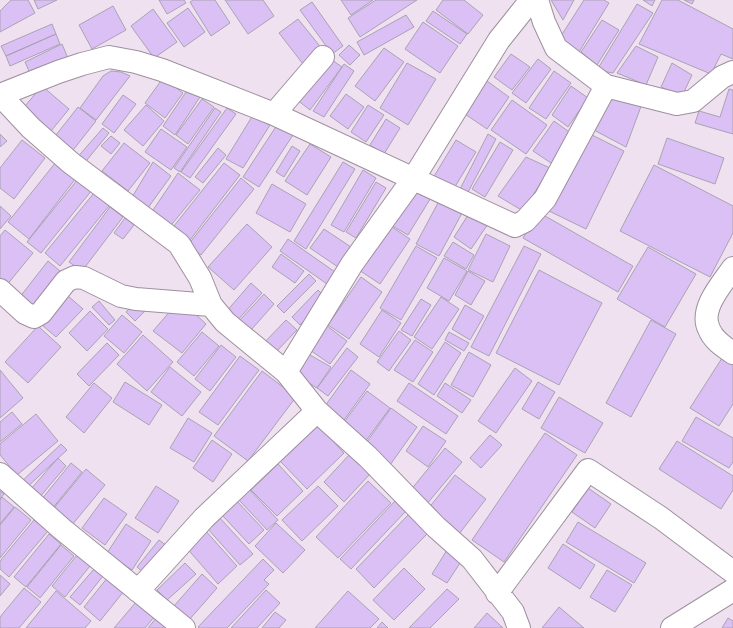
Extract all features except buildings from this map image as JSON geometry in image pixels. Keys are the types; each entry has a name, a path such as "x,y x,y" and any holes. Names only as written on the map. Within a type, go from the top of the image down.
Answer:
{"street":[{"path":"286,372 352,264 413,179 499,40 531,0"},
{"path":"537,0 544,22 556,48 606,86 677,104 693,101 722,77 733,72"},
{"path":"519,628 513,612 472,559 436,527 368,457 317,411 286,372 225,322 211,304 200,278 179,244 71,163 31,128 0,95 58,72 109,57 136,62 162,70 274,114 515,226 525,221 545,199 606,86"},
{"path":"274,114 323,58"},
{"path":"733,268 709,304 707,316 708,329 719,343 733,353"},
{"path":"0,290 25,313 34,317 41,313 66,281 75,278 84,278 121,296 136,299 211,304"},
{"path":"138,591 204,518 317,411"},
{"path":"497,593 588,470 661,518 733,572"},
{"path":"0,474 62,529 184,628"},
{"path":"672,628 733,590"}]}
